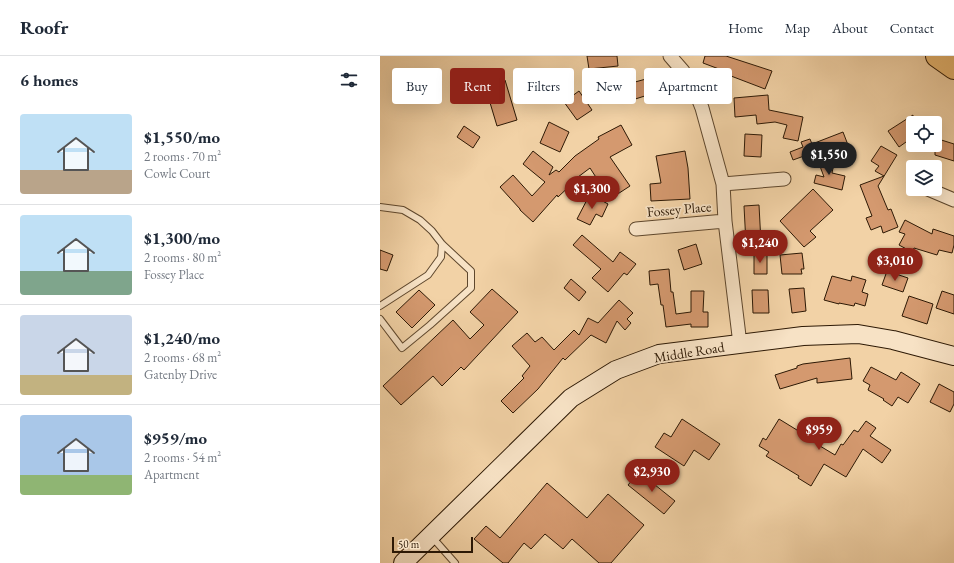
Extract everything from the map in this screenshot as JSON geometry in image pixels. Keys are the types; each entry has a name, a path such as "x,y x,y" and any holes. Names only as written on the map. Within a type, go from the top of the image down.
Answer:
{"highway":[{"path":"937,56 954,68"},
{"path":"947,56 954,60"}],"main road":[{"name":"Middle Road","path":"403,563 571,398 616,370 659,354 803,336 858,334 893,340 954,356"}],"street":[{"path":"670,56 683,71 694,88 702,108 723,184 725,221 740,344"},
{"path":"723,184 784,179"},
{"path":"942,195 954,200"},
{"name":"Fossey Place","path":"636,229 725,221"}],"lane":[{"path":"380,208 403,210 420,220 432,231 442,244 471,271 471,288 430,326 402,348 380,319"},
{"path":"380,306 428,275 441,257 442,244"},
{"path":"431,536 455,563"}],"building":[{"path":"587,56 617,56 618,66 589,68"},
{"path":"705,56 726,56 772,71 765,89 732,76 732,68 716,68 703,63"},
{"path":"505,80 517,120 497,126 490,104 505,104"},
{"path":"644,80 644,96 636,99 636,82"},
{"path":"579,91 582,95 582,104 588,104 592,110 577,120 565,104 574,104 574,95"},
{"path":"768,95 769,110 803,117 798,141 783,138 787,125 775,122 757,124 756,115 735,117 734,98"},
{"path":"906,119 906,142 899,147 888,131"},
{"path":"549,122 569,132 560,152 540,143"},
{"path":"621,125 632,145 610,157 630,186 610,199 590,168 574,180 575,181 558,197 557,195 533,222 520,210 500,187 513,175 532,196 545,182 523,164 533,151 553,167 549,175 556,170 559,172 575,156 599,139 598,137"},
{"path":"464,126 480,137 473,148 457,137"},
{"path":"843,132 848,145 817,157 815,152 793,160 790,152 803,147 801,142 810,139 812,144"},
{"path":"745,134 762,135 761,157 744,156"},
{"path":"942,140 954,144 954,161 935,155 935,152 942,152"},
{"path":"881,146 897,155 878,186 888,210 891,209 898,227 883,233 881,226 871,230 866,218 872,216 860,185 884,176 875,171 879,166 871,161"},
{"path":"685,151 688,168 690,199 651,201 650,184 661,183 656,156"},
{"path":"817,158 834,163 832,173 845,176 842,190 814,183 816,175 824,177"},
{"path":"813,189 833,210 810,231 816,237 804,247 780,221"},
{"path":"590,194 608,204 602,217 596,214 590,225 577,219"},
{"path":"759,205 761,243 746,244 744,206"},
{"path":"905,220 932,234 933,229 954,236 952,253 939,250 937,255 914,248 912,252 899,245 905,234 899,232"},
{"path":"582,235 613,262 620,252 636,264 627,275 624,273 608,292 592,278 601,269 573,245"},
{"path":"696,244 702,264 684,270 678,250"},
{"path":"380,250 393,255 387,271 380,269"},
{"path":"754,253 767,253 767,274 754,274"},
{"path":"802,253 804,269 801,269 802,274 782,274 780,255"},
{"path":"669,269 671,292 673,292 676,314 691,312 691,291 704,291 703,312 708,312 708,327 691,327 691,324 666,327 658,284 650,285 649,271"},
{"path":"887,271 908,278 903,292 882,285"},
{"path":"832,276 851,281 852,276 866,280 862,292 868,294 865,306 855,303 854,306 839,304 824,300"},
{"path":"571,279 586,292 579,301 564,288"},
{"path":"804,288 806,311 792,313 789,289"},
{"path":"492,289 518,312 464,370 461,367 442,386 433,376 401,405 383,386 453,320 470,339 484,325 470,312"},
{"path":"419,290 435,305 412,328 396,312"},
{"path":"752,290 768,290 769,313 753,313"},
{"path":"942,291 954,295 954,314 936,308"},
{"path":"909,296 933,304 927,324 902,316"},
{"path":"619,300 633,313 627,319 631,323 625,330 617,321 606,343 591,335 565,360 563,358 538,389 513,413 501,401 524,378 522,376 530,366 512,346 527,333 535,342 542,337 554,350 574,330 579,335 588,318 598,323"},
{"path":"850,358 852,379 817,383 817,378 780,389 775,375 797,368 797,366 803,364"},
{"path":"871,367 896,380 901,372 920,384 908,403 898,397 892,406 883,400 884,399 868,390 870,385 863,381"},
{"path":"939,384 954,392 954,404 950,412 930,402"},
{"path":"682,419 720,444 709,460 694,450 684,466 655,447 664,433 671,437"},
{"path":"779,419 810,438 813,433 824,439 820,446 835,455 841,444 843,445 854,430 858,432 866,421 876,428 870,436 891,450 882,463 863,449 846,477 824,464 811,486 798,478 799,476 766,456 769,452 759,446 763,438 766,440"},
{"path":"639,472 675,501 664,514 628,485"},
{"path":"547,483 587,518 608,494 644,525 611,563 599,563 572,539 563,549 545,534 531,549 524,543 508,563 503,563 474,539 486,526 500,538"}]}
